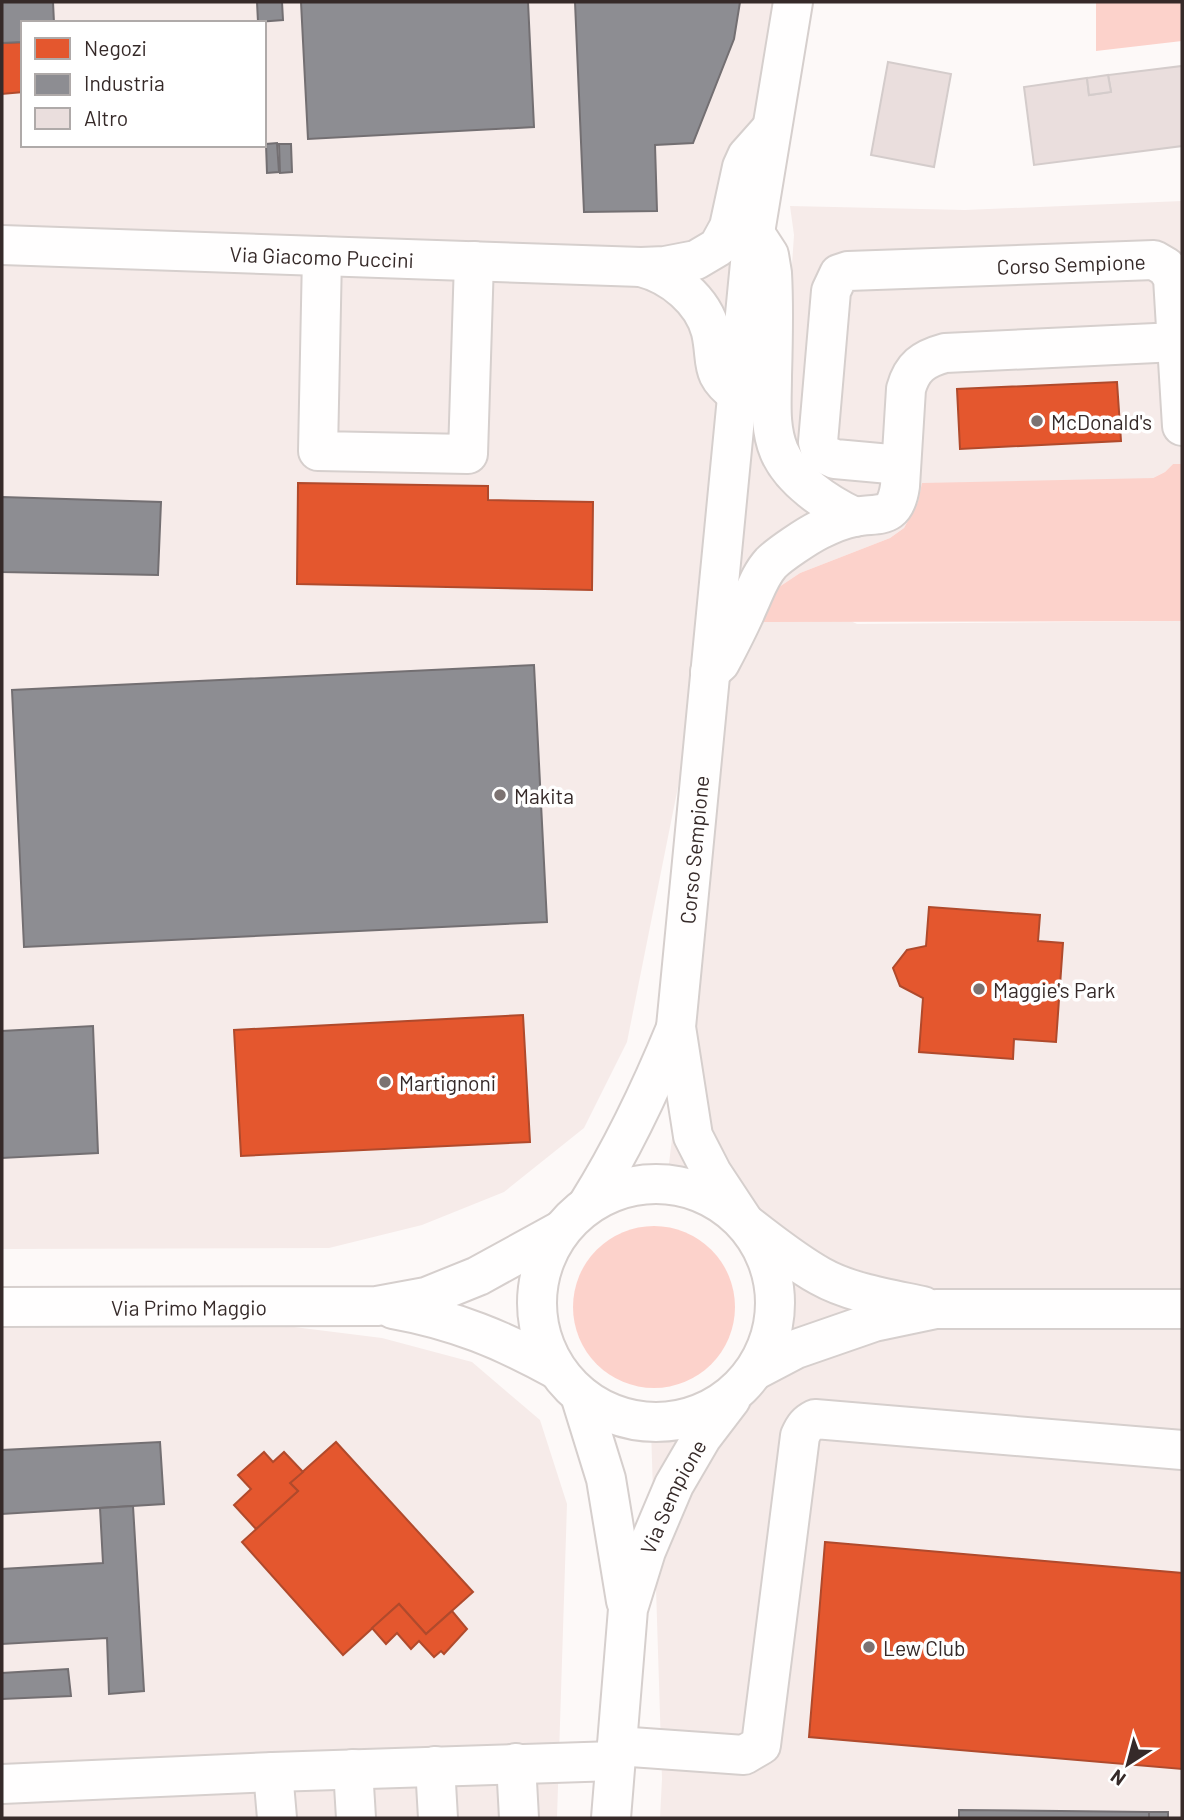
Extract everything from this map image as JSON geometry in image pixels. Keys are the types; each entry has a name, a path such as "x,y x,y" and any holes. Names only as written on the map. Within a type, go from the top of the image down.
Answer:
{"street":[{"name":"Corso Sempione","path":"745,1223 712,1173 693,1136 676,1027 754,232 793,2"},
{"name":"Via Giacomo Puccini","path":"2,245 665,266 696,260 718,247 729,227 742,167 751,149 771,129"},
{"path":"754,232 769,255 772,273 771,414 779,450 783,460 807,487 830,506 855,517"},
{"path":"321,256 318,451 468,454 474,261"},
{"name":"Corso Sempione","path":"710,672 720,663 757,583 770,564 818,530 855,517 875,517 894,505 898,498 901,464 906,389 918,364 945,353 1177,342 1173,278 1166,267 1154,260 848,271 839,274 831,291 819,450 825,456 835,459 901,464"},
{"path":"641,267 666,276 693,299 710,328 718,376 723,384 738,395"},
{"path":"1177,342 1182,426"},
{"name":"Corso Sempione","path":"588,1204 608,1172 652,1086 676,1027"},
{"path":"936,1309 868,1294 822,1278 745,1223 722,1202 693,1189 663,1183 624,1187 588,1204 560,1231 542,1266 536,1305 542,1339 569,1383 610,1413 643,1422 675,1421 706,1412 745,1382 796,1349 874,1322 936,1309 1182,1309"},
{"path":"745,1223 763,1248 774,1278 776,1309 770,1341 745,1382"},
{"name":"Via Primo Maggio","path":"2,1307 377,1306 426,1297 467,1281 560,1231"},
{"name":"Via Primo Maggio","path":"377,1306 432,1316 478,1331 516,1348 569,1383"},
{"name":"Via Sempione","path":"611,1818 628,1609 646,1551 674,1485 702,1437 745,1382"},
{"name":"Via Sempione","path":"569,1383 606,1479 628,1609"},
{"path":"2,1784 516,1763 616,1754 744,1755 761,1745 800,1436 806,1424 815,1419 1182,1450"},
{"path":"516,1763 519,1818"},
{"path":"435,1766 438,1818"},
{"path":"353,1769 356,1818"},
{"path":"274,1772 277,1818"}],"shaded area":[{"path":"2,2 791,2 711,622 627,1042 584,1128 504,1192 422,1225 329,1248 2,1249"},
{"path":"1096,2 1182,2 1182,41 1096,51"},
{"path":"1182,201 1182,464 1173,464 1153,478 918,502 904,528 890,538 800,573 779,587 857,624 1182,621 1182,1818 660,1818 662,1779 651,1429 674,1427 706,1417 736,1398 761,1370 776,1338 781,1306 779,1280 767,1246 727,1201 697,1186 667,1180 741,569 753,431 791,280 794,235 790,206 965,210"},
{"path":"1173,464 1182,464 1182,621 760,622 766,601 779,587 800,573 890,538 904,528 918,502 922,483 1153,478"},
{"path":"654,1226 685,1233 711,1250 728,1276 735,1307 728,1338 711,1364 685,1381 654,1388 623,1381 597,1364 580,1338 573,1307 580,1276 597,1250 623,1233"},
{"path":"175,1312 382,1338 472,1362 540,1420 567,1504 557,1818 2,1818 2,1313"}],"building: Negozi":[{"path":"21,42 21,92 2,94 2,43"},
{"path":"1117,382 1121,441 960,449 957,389"},
{"path":"298,483 488,486 488,500 593,502 592,590 297,584"},
{"path":"929,907 1040,915 1038,941 1063,943 1056,1042 1014,1039 1013,1059 919,1052 923,998 900,986 893,968 907,950 926,946"},
{"path":"523,1015 530,1142 241,1156 234,1030"},
{"path":"336,1442 473,1592 426,1634 399,1604 343,1655 242,1542 298,1491 290,1483"},
{"path":"264,1452 273,1462 284,1452 303,1472 290,1483 298,1491 256,1529 234,1505 251,1489 238,1475"},
{"path":"825,1542 1182,1573 1182,1769 809,1737"},
{"path":"399,1604 426,1634 452,1611 467,1629 444,1654 441,1651 434,1657 419,1641 411,1649 397,1633 386,1644 372,1628"}],"building: Industria":[{"path":"2,2 53,2 54,21 21,21 21,42 2,43"},
{"path":"257,2 282,2 283,20 258,21"},
{"path":"301,2 528,2 534,127 308,139"},
{"path":"575,2 740,2 734,39 693,143 655,145 657,211 584,212"},
{"path":"277,143 279,172 267,173 266,144"},
{"path":"279,144 291,144 292,172 280,173"},
{"path":"2,497 161,502 158,575 2,572"},
{"path":"534,665 547,922 24,947 12,690"},
{"path":"93,1026 98,1153 2,1158 2,1031"},
{"path":"160,1442 164,1504 2,1514 2,1450"},
{"path":"133,1506 144,1691 109,1694 107,1638 2,1644 2,1569 103,1563 100,1508"},
{"path":"68,1669 71,1696 2,1699 2,1673"},
{"path":"959,1810 1149,1812 1149,1818 959,1818"},
{"path":"1149,1812 1168,1812 1168,1818 1149,1818"}],"building: Altro":[{"path":"888,62 951,74 934,167 871,155"},
{"path":"1182,66 1182,146 1034,165 1024,87 1087,78 1089,95 1111,92 1108,75"},
{"path":"1108,75 1111,92 1089,95 1087,78"}],"place":[{"name":"McDonald's","path":"1037,421"},
{"name":"Makita","path":"500,795"},
{"name":"Maggie's Park","path":"979,989"},
{"name":"Martignoni","path":"385,1082"},
{"name":"Lew Club","path":"869,1647"}]}
